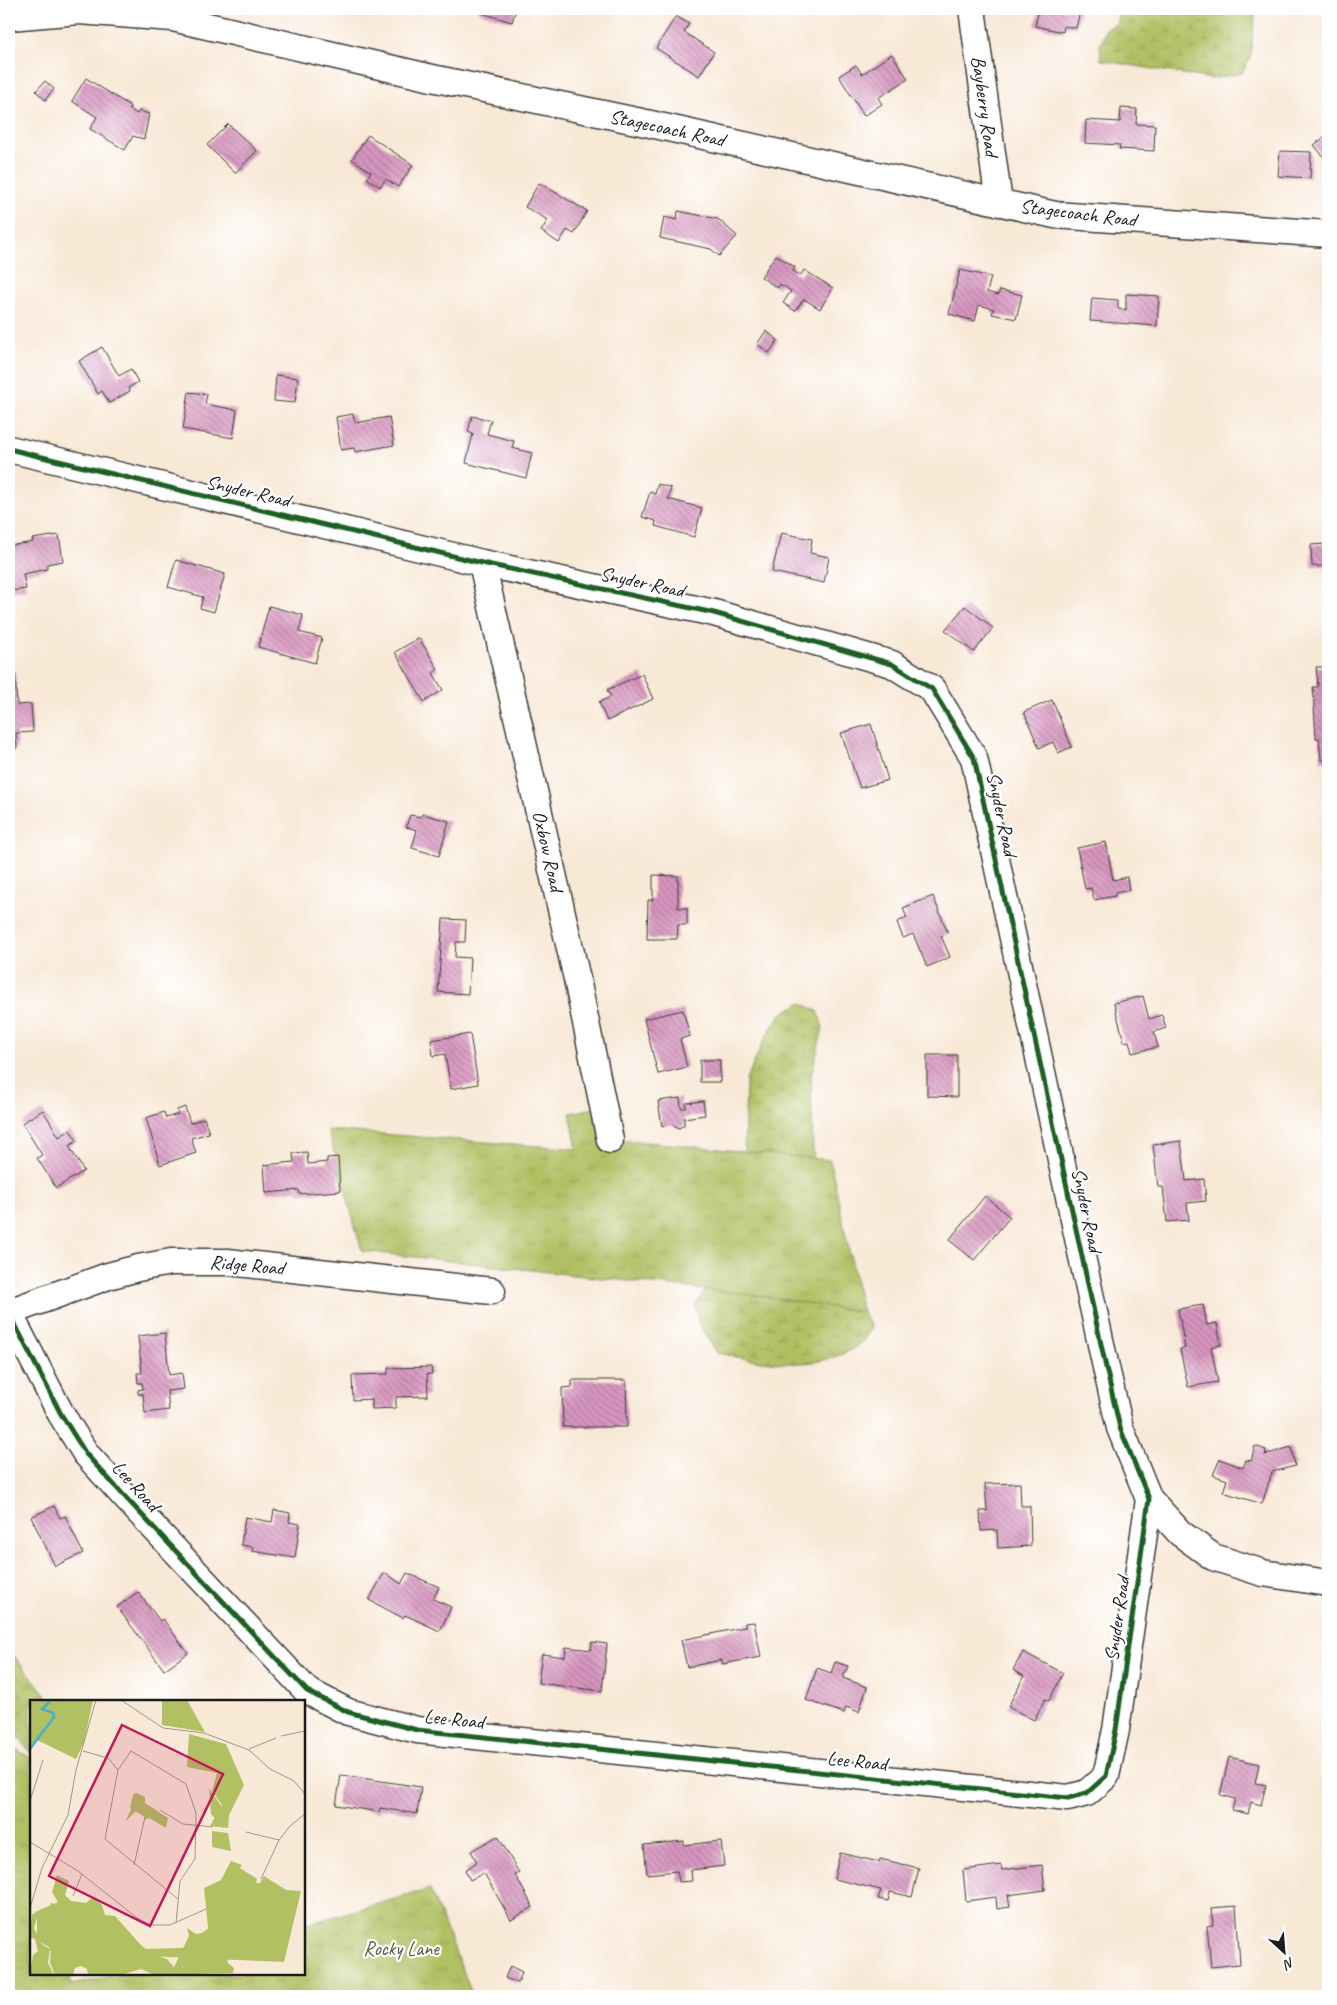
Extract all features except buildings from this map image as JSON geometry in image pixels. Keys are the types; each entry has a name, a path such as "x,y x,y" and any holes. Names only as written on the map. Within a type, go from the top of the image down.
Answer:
{"street":[{"name":"Bayberry Road","path":"972,9 999,203"},
{"name":"Stagecoach Road","path":"9,17 79,11 173,18 432,78 646,123 1055,215 1328,234"},
{"name":"Snyder Road","path":"9,449 482,563 732,618 892,664 932,689 974,758 1106,1372 1120,1428 1149,1499 1116,1730 1106,1776 1087,1793"},
{"name":"Oxbow Road","path":"482,563 575,970 610,1140"},
{"name":"Ridge Road","path":"9,1313 108,1276 171,1262 228,1262 492,1291"},
{"name":"Lee Road","path":"9,1313 61,1414 86,1454 307,1691 348,1712 417,1730 1068,1798 1087,1793"},
{"path":"1149,1499 1180,1532 1213,1557 1263,1573 1328,1583"}],"green space":[{"path":"1118,9 1256,9 1250,58 1242,73 1211,79 1101,60 1100,46 1106,29 1117,24"},
{"path":"800,1003 818,1011 823,1028 811,1076 815,1222 871,1327 866,1337 858,1345 842,1354 825,1360 807,1363 771,1362 717,1353 699,1325 695,1306 706,1289 744,1157 746,1080 766,1036 781,1014"},
{"path":"610,1105 617,1139 830,1160 862,1312 770,1297 362,1251 328,1130 577,1149 570,1113"},
{"path":"9,1650 50,1700 30,1700 30,1753 9,1725"},
{"name":"Rocky Lane","path":"9,1745 30,1757 30,1975 69,1975 71,1985 117,1975 305,1975 305,1925 430,1889 473,1996 9,1996"}],"cycle path":[{"path":"9,449 482,563 714,613 892,664 932,689 974,758 1120,1428 1149,1499 1116,1730 1106,1776 1087,1793 1068,1798 417,1730 348,1712 307,1691 86,1454 61,1414 9,1313"}]}
